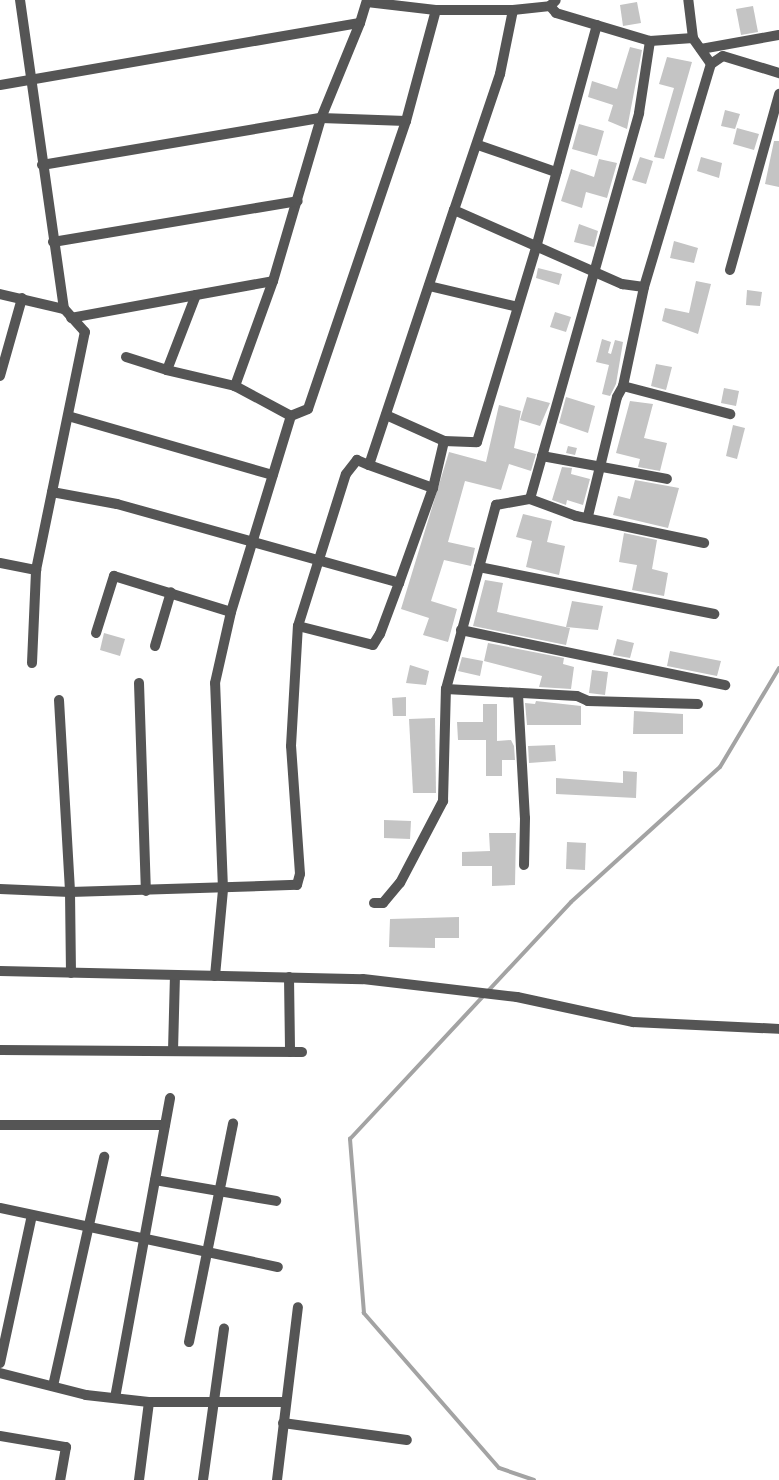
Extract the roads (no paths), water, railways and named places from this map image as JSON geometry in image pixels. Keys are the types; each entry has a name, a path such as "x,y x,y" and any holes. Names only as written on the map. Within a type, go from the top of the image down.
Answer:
{"street":[{"path":"20,0 64,309 85,332 36,570 32,663"},
{"path":"688,0 693,38 711,64"},
{"path":"235,386 273,281 298,202 321,118 360,23 367,1 436,10 513,10 553,3 556,13 650,41 693,38"},
{"path":"291,416 308,409 406,121 436,10"},
{"path":"369,465 454,210 478,145 500,74 513,10"},
{"path":"0,85 360,23"},
{"path":"386,415 444,441 476,442 536,246 596,25"},
{"path":"700,49 779,34"},
{"path":"530,499 639,113 650,41"},
{"path":"588,516 617,396 624,386 644,287 711,64 723,56 779,73"},
{"path":"730,270 779,94"},
{"path":"42,165 321,118 406,121"},
{"path":"478,145 556,172"},
{"path":"53,242 298,202"},
{"path":"454,210 622,284 644,287"},
{"path":"71,318 273,281"},
{"path":"429,286 518,307"},
{"path":"0,294 64,309"},
{"path":"167,370 196,295"},
{"path":"0,374 22,298"},
{"path":"126,357 167,370 235,386 291,416"},
{"path":"624,386 730,414"},
{"path":"68,416 273,474"},
{"path":"215,976 223,889 215,683 231,612 291,416"},
{"path":"298,626 373,645 380,634 400,584 433,488 444,441"},
{"path":"542,456 667,479"},
{"path":"0,889 70,892 146,891 297,885 300,874 291,746 298,626 321,561 346,474 357,460 433,488"},
{"path":"52,492 117,504 400,584"},
{"path":"374,903 383,903 400,883 443,801 446,689 496,505 530,499 576,516 588,516 704,543"},
{"path":"0,563 36,570"},
{"path":"479,567 714,614"},
{"path":"96,633 114,576 231,612"},
{"path":"155,646 171,592"},
{"path":"461,630 725,685"},
{"path":"138,683 146,891"},
{"path":"446,689 577,696 588,701 698,704"},
{"path":"518,694 525,818 524,865"},
{"path":"59,700 70,892 71,972"},
{"path":"0,971 374,980 496,994 633,1022 779,1029"},
{"path":"173,1051 175,975"},
{"path":"288,977 290,1052"},
{"path":"0,1050 302,1052"},
{"path":"116,1398 170,1098"},
{"path":"189,1342 233,1123"},
{"path":"0,1126 165,1126"},
{"path":"53,1386 104,1157"},
{"path":"155,1180 276,1201"},
{"path":"0,1208 278,1267"},
{"path":"0,1364 32,1215"},
{"path":"277,1480 298,1307"},
{"path":"203,1480 212,1402 224,1328"},
{"path":"0,1373 53,1386 149,1402 285,1402"},
{"path":"139,1480 149,1402"},
{"path":"283,1423 407,1440"},
{"path":"0,1436 66,1447 60,1480"}],"waterway":[{"path":"534,1480 499,1468 364,1313 350,1139 571,902 720,767 779,668"}]}
